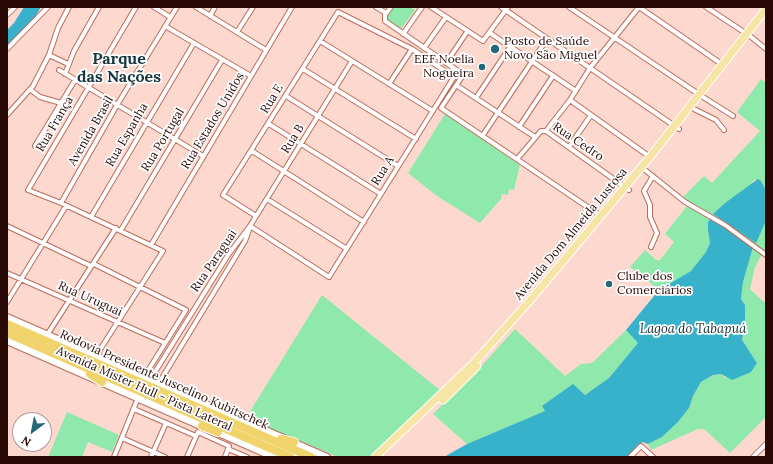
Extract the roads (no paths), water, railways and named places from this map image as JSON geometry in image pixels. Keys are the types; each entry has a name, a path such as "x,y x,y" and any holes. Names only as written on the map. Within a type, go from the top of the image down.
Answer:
{"highway":[{"name":"Rodovia Presidente Juscelino Kubitschek","path":"7,324 85,358 238,430 247,438 272,453 290,457"},
{"name":"Rodovia Presidente Juscelino Kubitschek","path":"7,333 79,365 238,430"},
{"path":"63,342 85,358"},
{"path":"79,365 102,382"},
{"path":"202,426 232,437 238,430"},
{"path":"247,438 253,428 257,428 294,442"},
{"name":"Rodovia Presidente Juscelino Kubitschek","path":"247,438 311,457"},
{"path":"272,453 281,457"}],"main road":[{"name":"Avenida Dom Almeida Lustosa","path":"757,24 766,9"},
{"name":"Avenida Dom Almeida Lustosa","path":"375,457 471,373 627,188 650,157 694,109 723,65 766,15"},
{"name":"Avenida Dom Almeida Lustosa","path":"534,299 601,216 644,170 748,35"},
{"name":"Avenida Mister Hull - Pista Lateral","path":"7,317 327,457"},
{"name":"Avenida Mister Hull - Pista Lateral","path":"7,341 202,426 247,438"},
{"name":"Avenida Dom Almeida Lustosa","path":"381,457 412,426"}],"street":[{"path":"7,15 15,7"},
{"path":"7,49 48,7"},
{"path":"7,115 31,90 49,55 58,28 69,7"},
{"path":"65,74 68,64 99,7"},
{"name":"Rua França","path":"61,203 28,190 136,7"},
{"path":"154,7 170,17"},
{"name":"Avenida Brasil","path":"61,203 117,105 177,7"},
{"path":"196,7 266,50"},
{"path":"210,16 216,7"},
{"path":"237,32 253,7"},
{"name":"Rua Estados Unidos","path":"151,245 292,7"},
{"path":"376,7 385,15"},
{"path":"391,7 385,15 385,21 461,73 461,78 441,108 601,216"},
{"path":"403,34 422,7"},
{"path":"430,7 467,32 484,41 507,9"},
{"path":"501,7 507,9 547,39 677,128"},
{"path":"569,7 733,116"},
{"path":"546,131 570,100 590,68 639,7 723,65"},
{"path":"706,7 766,48"},
{"name":"Rua E","path":"256,216 223,195 338,12 412,49"},
{"path":"424,48 446,18"},
{"path":"165,26 251,76"},
{"path":"446,63 467,32"},
{"path":"490,33 576,91"},
{"path":"482,135 547,39"},
{"path":"320,41 433,111"},
{"name":"Rua Espanha","path":"91,217 194,43"},
{"path":"476,98 510,47"},
{"path":"389,84 412,49"},
{"name":"Rua A","path":"250,226 330,277 454,77 412,49"},
{"path":"49,55 68,64"},
{"name":"Rua Portugal","path":"121,230 222,60"},
{"name":"Rua B","path":"250,226 352,61"},
{"path":"302,68 416,139"},
{"path":"59,70 203,156"},
{"path":"519,127 553,76"},
{"path":"35,146 75,80"},
{"name":"Rua Cedro","path":"456,85 535,137 541,131 546,131 627,188"},
{"path":"31,90 40,97 61,103"},
{"path":"286,96 398,166"},
{"path":"570,100 650,157"},
{"path":"694,109 716,120 724,130"},
{"path":"569,147 591,115"},
{"path":"269,124 381,194"},
{"path":"517,159 535,137"},
{"path":"252,151 364,222"},
{"path":"644,170 685,202 725,225 766,255"},
{"path":"651,247 657,233 650,217 649,202 644,194 645,188 653,176"},
{"path":"267,199 346,249"},
{"path":"61,203 163,251 96,356"},
{"path":"7,302 66,206"},
{"path":"7,226 43,244 140,287 186,310 165,343 147,378"},
{"name":"Rua Paraguai","path":"147,378 228,255 250,226"},
{"name":"Rua Paraguai","path":"159,384 245,241 250,226"},
{"path":"47,335 116,228"},
{"name":"Rua Uruguai","path":"7,273 165,343"},
{"path":"114,457 138,398"},
{"path":"134,409 196,436"},
{"path":"152,457 166,423"},
{"path":"187,457 198,432 229,446 228,449 241,456 247,457"},
{"path":"122,438 165,457"},
{"path":"241,456 247,438"},
{"path":"753,457 766,444"},
{"path":"630,457 641,446 653,457"},
{"path":"225,457 228,449"}],"water":[{"path":"24,7 41,7 34,19 7,46 7,30 14,23"},
{"path":"758,179 761,181 766,190 766,221 756,243 713,214 725,203"},
{"name":"Lagoa do Tabapuá","path":"711,217 753,247 743,282 741,299 745,305 745,323 742,340 757,363 751,372 732,380 721,374 713,375 701,382 693,396 689,408 678,422 662,437 648,444 642,442 627,457 444,457 467,444 545,411 542,406 573,384 585,395 609,378 638,343 626,330 659,290 691,271 706,252 710,243 708,222"}],"place":[{"name":"Posto de Saúde Novo São Miguel","path":"495,49"},
{"name":"EEF Noelia Nogueira","path":"482,67"},
{"name":"Clube dos Comerciários","path":"609,284"}],"district":[{"name":"Parque das Nações","path":"119,68"}]}
